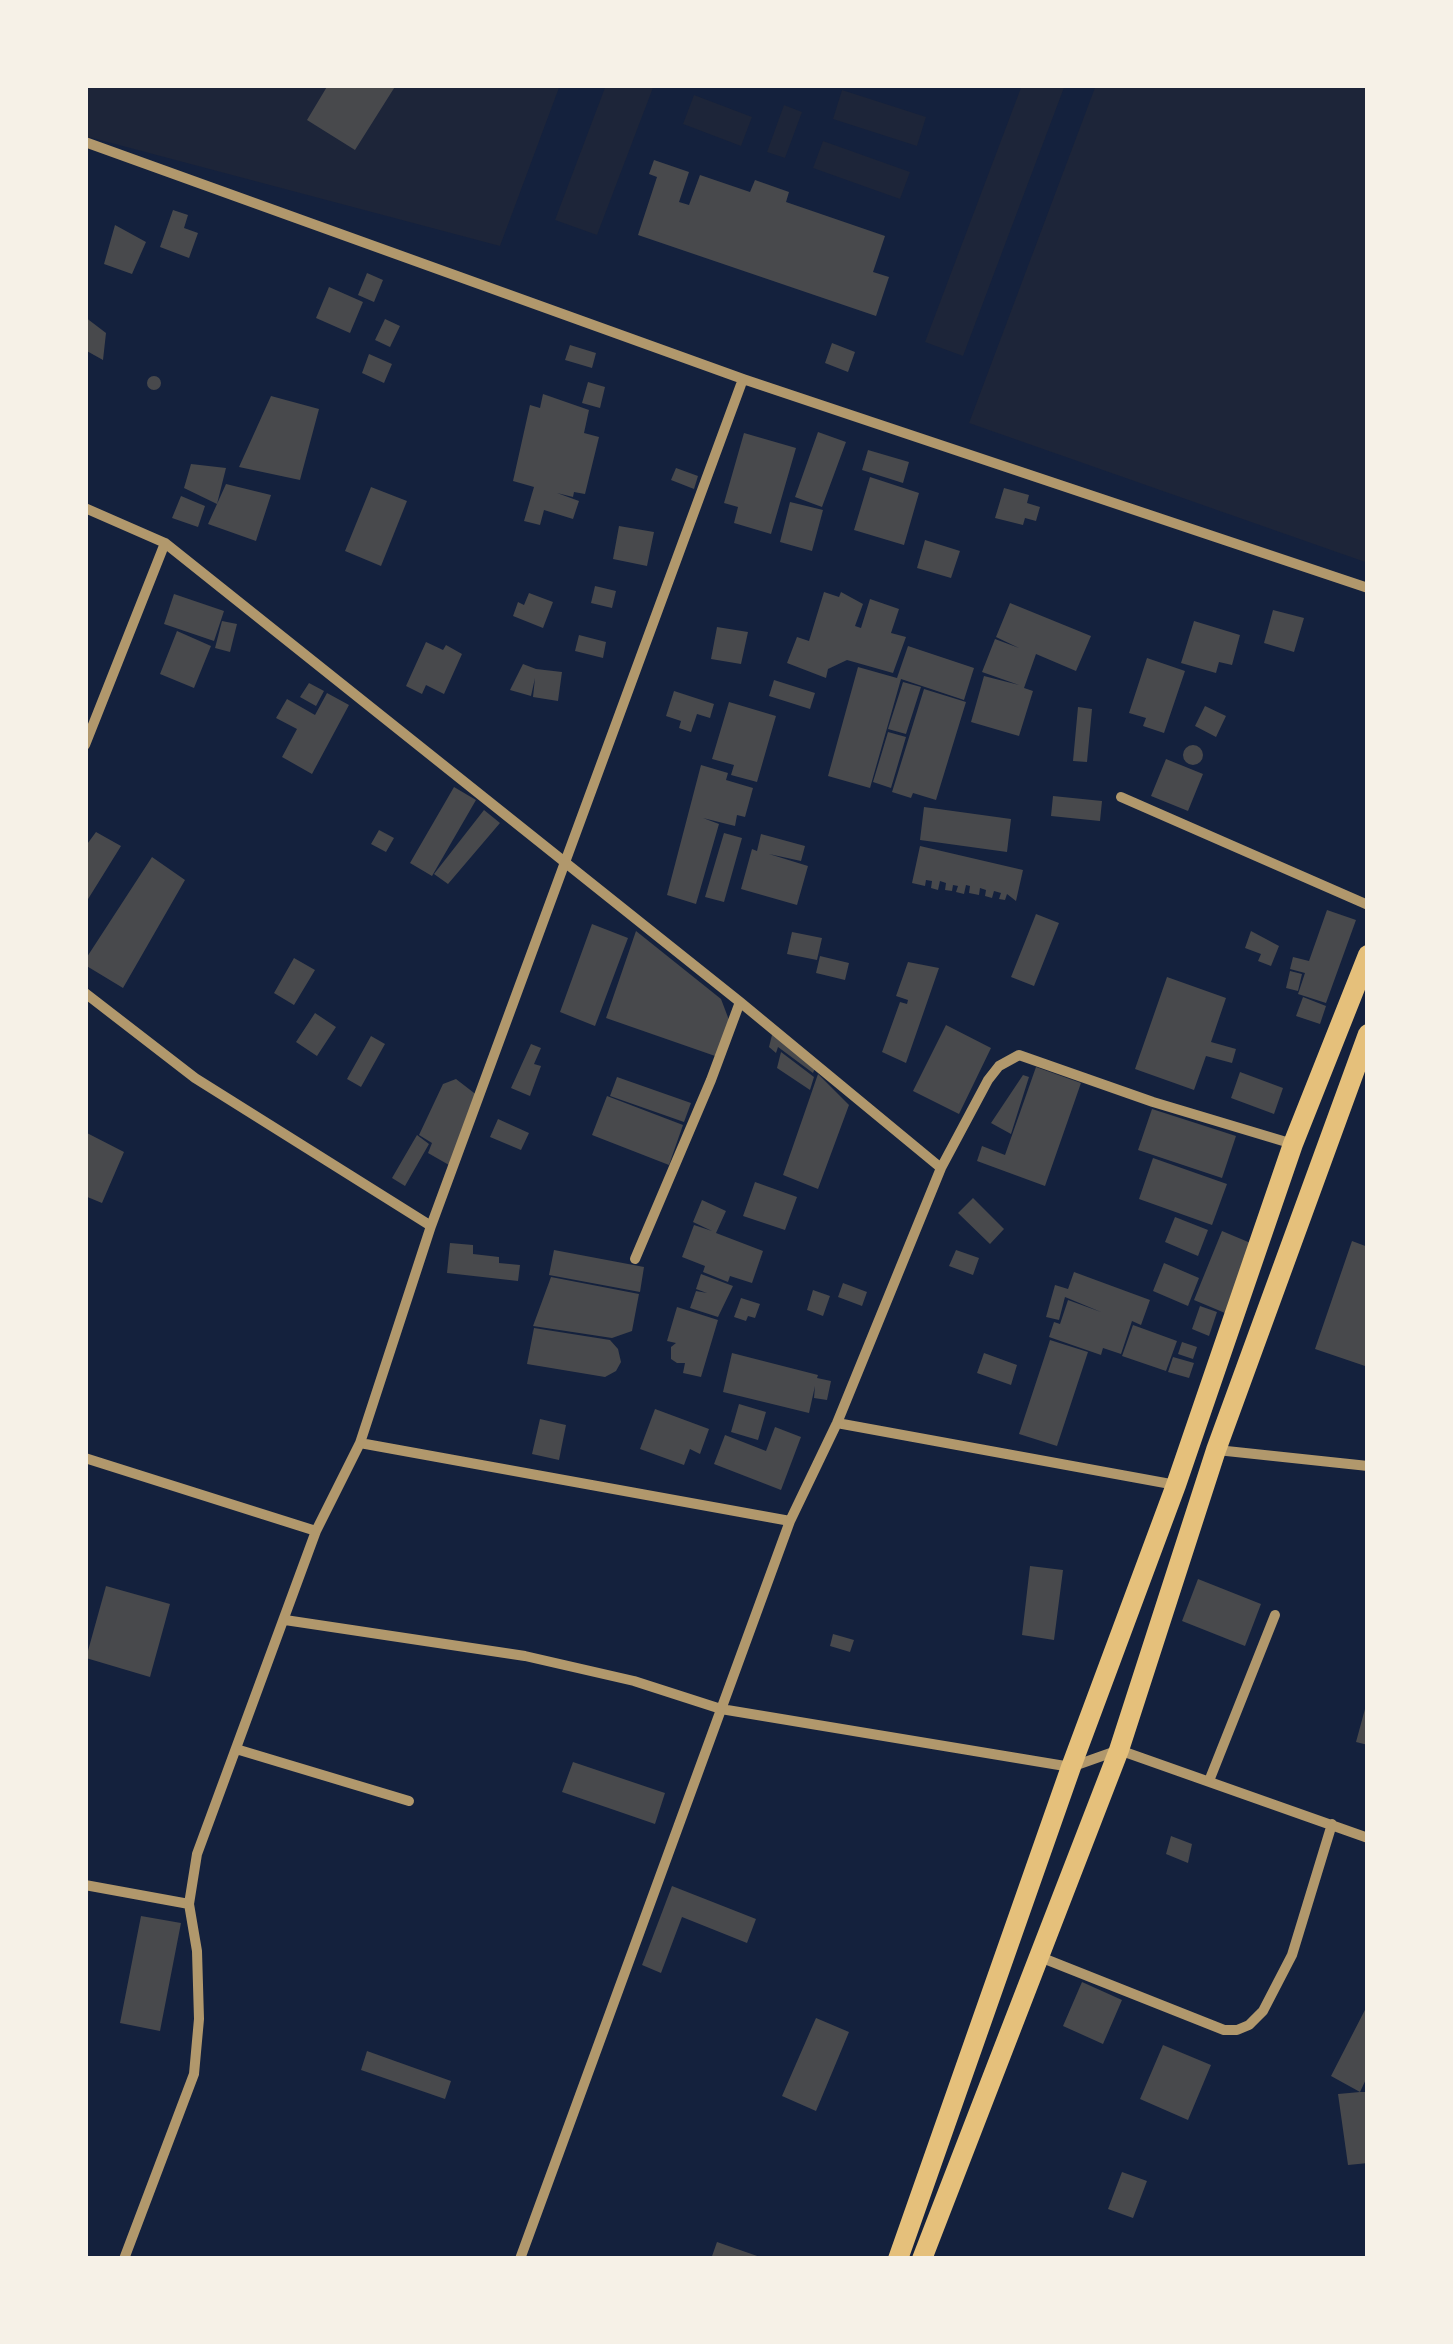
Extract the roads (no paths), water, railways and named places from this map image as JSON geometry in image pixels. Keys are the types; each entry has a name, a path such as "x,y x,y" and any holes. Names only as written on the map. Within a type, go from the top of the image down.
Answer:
{"main road":[{"path":"898,2259 1071,1767 1176,1485 1292,1144 1368,955"},
{"path":"922,2259 1119,1750 1216,1450 1368,1034"}],"street":[{"path":"85,142 744,379 1368,588"},
{"path":"124,2259 194,2074 199,2019 197,1952 189,1904 197,1854 316,1530 360,1443 431,1226 744,379"},
{"path":"85,508 165,542 941,1168"},
{"path":"85,744 165,542"},
{"path":"1121,797 1368,906"},
{"path":"85,993 195,1078 431,1226"},
{"path":"635,1259 740,1002"},
{"path":"520,2259 790,1522 837,1423 941,1168 988,1080 999,1066 1018,1056 1292,1144"},
{"path":"837,1423 1176,1485"},
{"path":"360,1443 790,1522"},
{"path":"1216,1450 1368,1466"},
{"path":"85,1458 316,1530"},
{"path":"1209,1781 1275,1615"},
{"path":"285,1620 525,1656 634,1681 722,1709 1071,1767 1119,1750 1368,1838"},
{"path":"236,1749 409,1801"},
{"path":"1039,1957 1224,2030 1249,2025 1263,2012 1292,1956 1332,1824"},
{"path":"85,1885 189,1904"}]}
